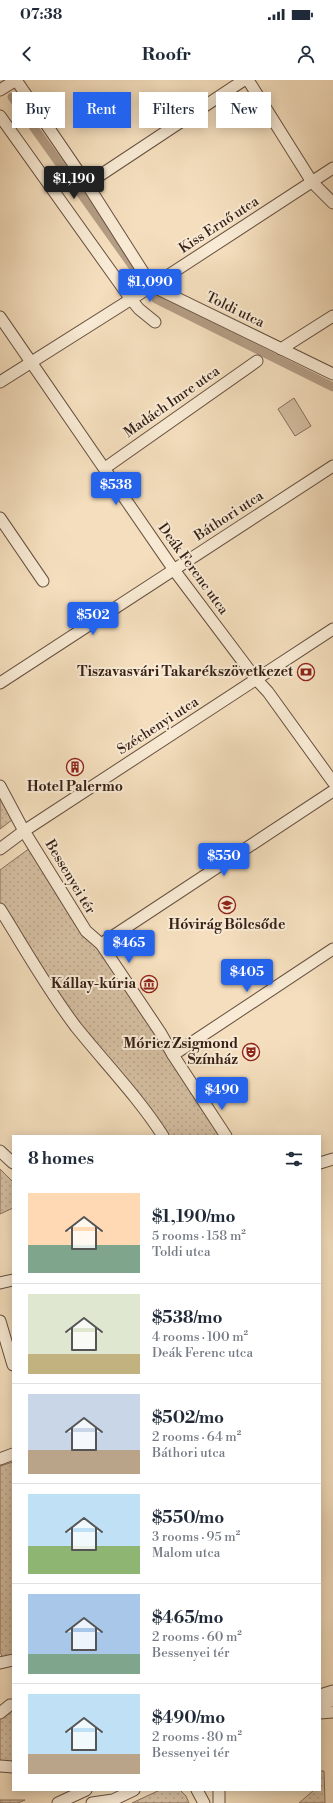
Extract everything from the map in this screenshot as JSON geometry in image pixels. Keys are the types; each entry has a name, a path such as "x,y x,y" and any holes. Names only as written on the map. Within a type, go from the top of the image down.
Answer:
{"street":[{"path":"0,90 16,80 87,184 150,286"},
{"path":"87,184 244,80"},
{"path":"248,80 312,182 333,203"},
{"path":"0,116 134,296 139,309 155,322"},
{"name":"Kiss Ernő utca","path":"0,382 333,168"},
{"name":"Toldi utca","path":"150,286 333,374"},
{"path":"281,349 333,316"},
{"name":"Deák Ferenc utca","path":"0,317 174,570 256,679 268,692 333,782"},
{"name":"Madách Imre utca","path":"105,468 257,361"},
{"name":"Báthori utca","path":"0,683 333,466"},
{"path":"0,518 43,581"},
{"name":"Széchenyi utca","path":"0,849 24,831 333,629"},
{"name":"Bessenyei tér","path":"0,786 24,831 86,931 101,944 160,1032 173,1056 225,1135"},
{"path":"101,944 333,791"},
{"path":"0,909 51,991 76,1026 151,1117 162,1135"},
{"path":"173,1056 333,949"},
{"path":"0,1151 12,1162"},
{"path":"321,1163 333,1159"},
{"path":"0,1283 12,1280"},
{"path":"0,1321 12,1362"},
{"path":"0,1458 12,1454"},
{"path":"0,1663 12,1660"},
{"path":"321,1694 333,1691"},
{"path":"321,1705 333,1700"},
{"path":"0,1713 12,1705"},
{"path":"321,1713 333,1712"},
{"path":"0,1766 12,1767"},
{"path":"58,1803 84,1791"},
{"path":"92,1803 118,1791"},
{"path":"92,1803 113,1800 132,1791"},
{"path":"198,1791 204,1803"},
{"path":"204,1803 205,1791"},
{"path":"219,1791 219,1803"}],"shaded area":[{"path":"294,398 311,426 295,436 278,409"},
{"path":"0,786 16,817 0,829"},
{"path":"34,845 225,1135 162,1135 76,1026 0,909 0,870"},
{"path":"0,1169 12,1181 12,1208 0,1214"},
{"path":"12,1462 12,1656 3,1658 0,1652 0,1466"},
{"path":"12,1708 12,1765 0,1764 0,1715"},
{"path":"321,1771 324,1771 325,1803 299,1803 313,1791 321,1791"},
{"path":"158,1791 181,1791 186,1796 189,1803 132,1803"},
{"path":"0,1800 25,1800 18,1803 0,1803"}],"waterway":[{"path":"34,128 156,299 333,387"}],"place":[{"name":"Tiszavasvári Takarékszövetkezet","path":"306,672"},
{"name":"Hotel Palermo","path":"75,767"},
{"name":"Hóvirág Bölcsőde","path":"227,905"},
{"name":"Kállay-kúria","path":"149,984"},
{"name":"Móricz Zsigmond Színház","path":"251,1052"}]}
